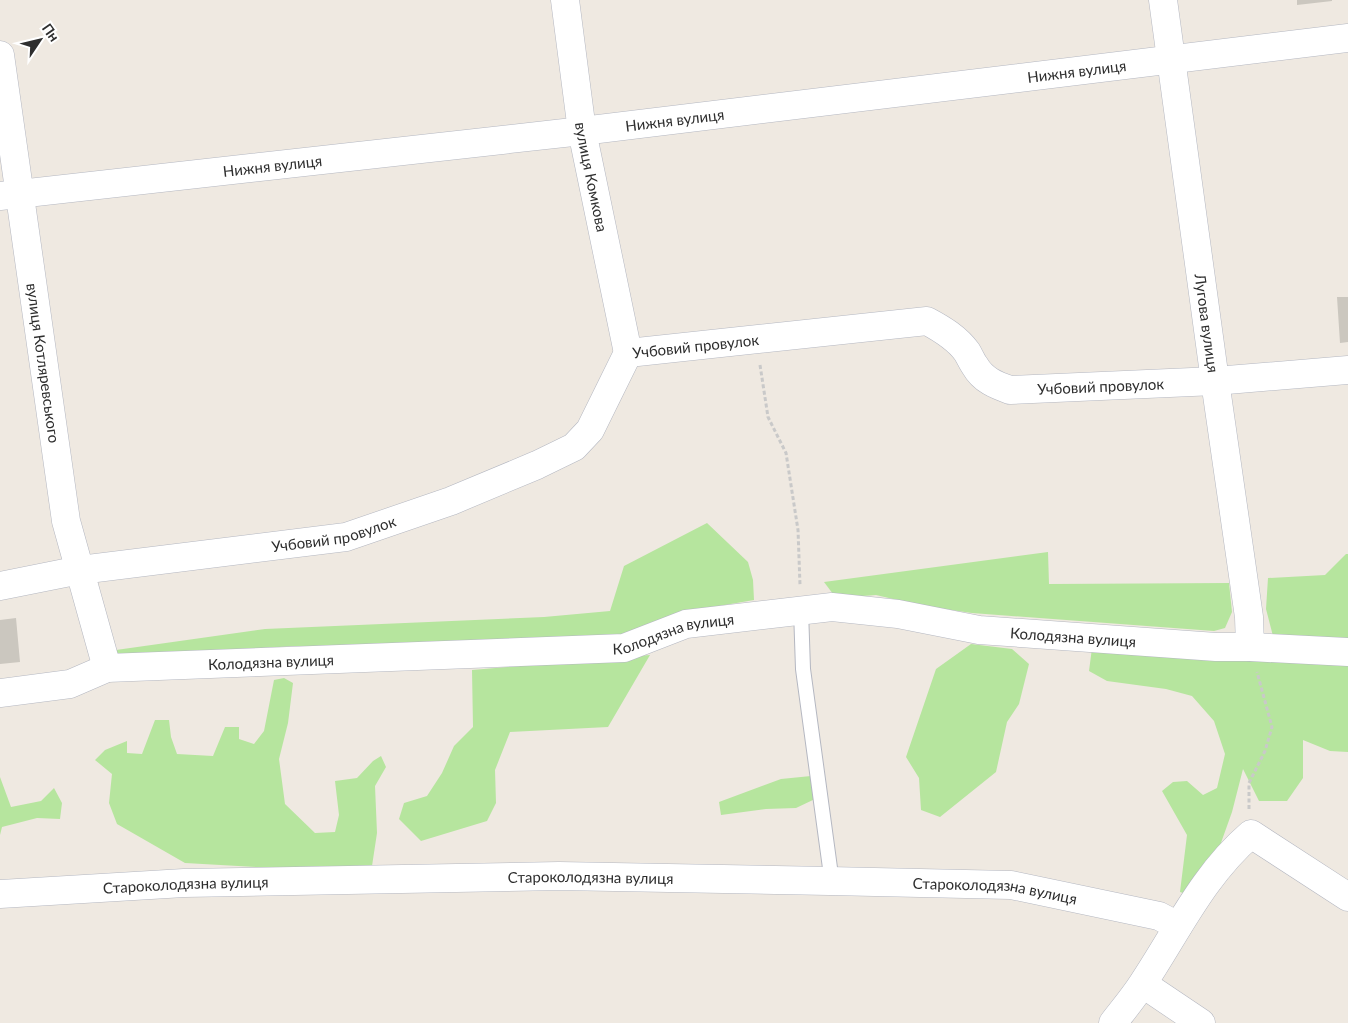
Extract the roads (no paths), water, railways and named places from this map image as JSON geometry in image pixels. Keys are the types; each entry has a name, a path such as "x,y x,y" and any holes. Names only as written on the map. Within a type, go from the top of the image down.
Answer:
{"street":[{"name":"вулиця Комкова","path":"565,0 582,131 628,353"},
{"name":"Лугова вулиця","path":"1163,0 1249,618 1250,647"},
{"name":"Нижня вулиця","path":"9,195 582,131 1348,38"},
{"name":"вулиця Котляревського","path":"0,54 9,195 66,521 107,668"},
{"name":"Учбовий провулок","path":"0,586 80,570 346,537 451,501 537,466 574,447 590,430 628,353 927,321 946,331 959,343 967,352 975,368 990,382 1010,390 1215,381 1348,370"},
{"name":"Колодязна вулиця","path":"0,693 70,684 107,668 624,648 686,624 832,607 898,614 979,630 1216,647 1348,652"},
{"path":"1113,1023 1143,984 1208,880 1235,848 1251,834 1348,897"},
{"name":"Староколодязна вулиця","path":"0,894 184,884 549,876 1011,884 1159,916 1178,926"},
{"path":"1143,984 1201,1023"}],"lane":[{"path":"801,610 803,670 830,868 829,881"}]}
